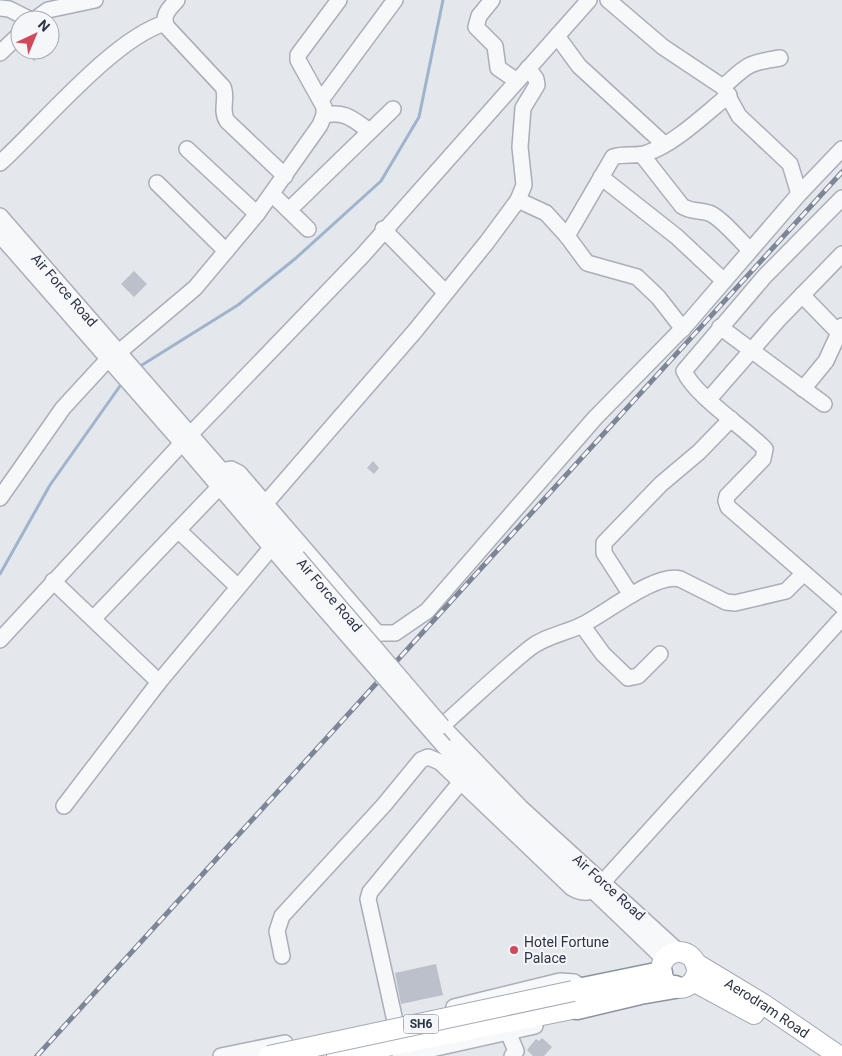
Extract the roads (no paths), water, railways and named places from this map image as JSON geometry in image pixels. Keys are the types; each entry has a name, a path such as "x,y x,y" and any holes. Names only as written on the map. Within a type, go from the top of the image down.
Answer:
{"highway":[{"name":"SH6","path":"581,998 678,969"}],"main road":[{"name":"Aerodram Road","path":"678,969 734,1002 815,1056"},
{"name":"Aerodram Road","path":"678,969 763,1004 839,1056"},
{"name":"SH6","path":"271,1051 581,998"},
{"name":"SH6","path":"337,1056 581,998"}],"street":[{"path":"48,10 95,0"},
{"path":"177,0 166,14 165,22 223,87 225,92 223,112 226,121 285,176"},
{"path":"339,0 298,55 298,60 323,108 344,114 370,131"},
{"path":"0,498 58,415 114,355 189,295 257,214 285,176 323,108 395,0"},
{"path":"492,0 479,16 476,27 495,46 498,68 517,81"},
{"path":"0,640 53,581 363,254 383,229 589,0"},
{"path":"608,0 663,47 726,91 739,116 790,164 799,194"},
{"path":"0,163 100,66 143,31 165,22"},
{"path":"557,36 579,66 664,144"},
{"path":"0,53 10,44"},
{"path":"567,236 613,157 642,155 664,144 726,91 748,65 755,61 780,58"},
{"path":"265,504 415,332 518,200 524,185 520,147 523,108 536,86 536,79 528,68"},
{"path":"289,210 393,110"},
{"path":"187,149 257,214"},
{"path":"93,619 178,530 231,469 239,473 371,634 395,633 428,611 595,418 682,328 799,194 842,149"},
{"path":"642,155 682,206 689,210 709,213 750,250"},
{"path":"601,177 676,237 724,281"},
{"path":"157,183 226,251"},
{"path":"272,194 308,229"},
{"path":"842,198 764,277 684,371 686,376 708,399 761,445 765,454 763,459 732,490 726,501 728,507 842,606"},
{"path":"518,200 546,213 567,236 587,263 637,278 658,298 682,328"},
{"name":"Air Force Road","path":"0,216 114,355 187,439 223,479 281,537 292,562 444,746 494,797 598,886"},
{"path":"383,229 445,292"},
{"name":"Air Force Road","path":"1,237 114,355"},
{"path":"708,399 802,295 842,254"},
{"path":"802,295 840,329 826,361 803,389"},
{"path":"720,327 824,404"},
{"path":"631,595 604,553 602,548 604,543 661,484 699,452 731,419"},
{"name":"Air Force Road","path":"223,479 271,549 292,562 371,634 442,726 487,775 678,969"},
{"path":"178,530 238,587"},
{"path":"64,806 159,682 281,537"},
{"path":"442,726 531,647 582,625 631,595 672,576 726,602 743,602 786,591 804,573"},
{"path":"53,581 159,682"},
{"path":"282,956 276,931 282,916 384,805 421,760 428,757 434,758 572,888 581,893 589,893 598,886 842,618"},
{"path":"582,625 603,654 628,678 638,676 660,654"},
{"path":"394,1021 368,899 370,892 460,783"},
{"path":"220,1056 271,1051 560,981 574,982 581,998 582,1014 574,1018 400,1056"},
{"path":"508,1032 517,1054"},
{"path":"271,1051 286,1056"}],"waterway":[{"path":"142,365 238,305 296,258 381,181 419,117 443,0"},
{"path":"0,574 50,485 120,386"}],"railway":[{"path":"37,1056 842,172"}],"place":[{"name":"Hotel Fortune Palace","path":"514,950"}]}
